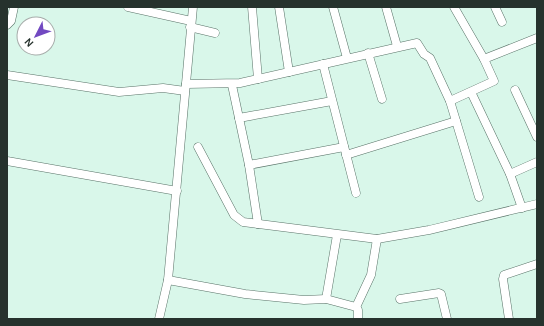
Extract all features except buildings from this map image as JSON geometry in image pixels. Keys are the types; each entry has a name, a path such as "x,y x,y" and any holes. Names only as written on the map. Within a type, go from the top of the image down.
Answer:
{"street":[{"path":"7,25 11,21 14,7"},
{"path":"128,7 190,24 215,33"},
{"path":"159,319 168,280 177,191 190,24 193,7"},
{"path":"252,7 258,79"},
{"path":"279,7 289,72"},
{"path":"334,7 347,58"},
{"path":"386,7 397,46"},
{"path":"450,101 494,81 484,59 454,7"},
{"path":"495,7 502,22"},
{"path":"484,59 537,38"},
{"path":"7,75 119,92 163,88 232,85 413,43 420,45 424,54 430,58 450,101 479,197"},
{"path":"368,53 382,98"},
{"path":"322,64 356,193"},
{"path":"232,85 249,165 258,224"},
{"path":"515,90 537,137"},
{"path":"471,92 510,174 522,208"},
{"path":"239,118 332,101"},
{"path":"249,165 345,151 456,121"},
{"path":"198,147 234,215 244,222 376,239 429,230 537,204"},
{"path":"7,162 177,191"},
{"path":"510,174 537,162"},
{"path":"326,300 337,235"},
{"path":"358,319 358,310 356,307 371,274 376,239"},
{"path":"508,319 503,279 504,275 537,264"},
{"path":"168,280 245,294 304,300 326,300 356,307"},
{"path":"400,299 439,293 441,294 447,319"}]}
